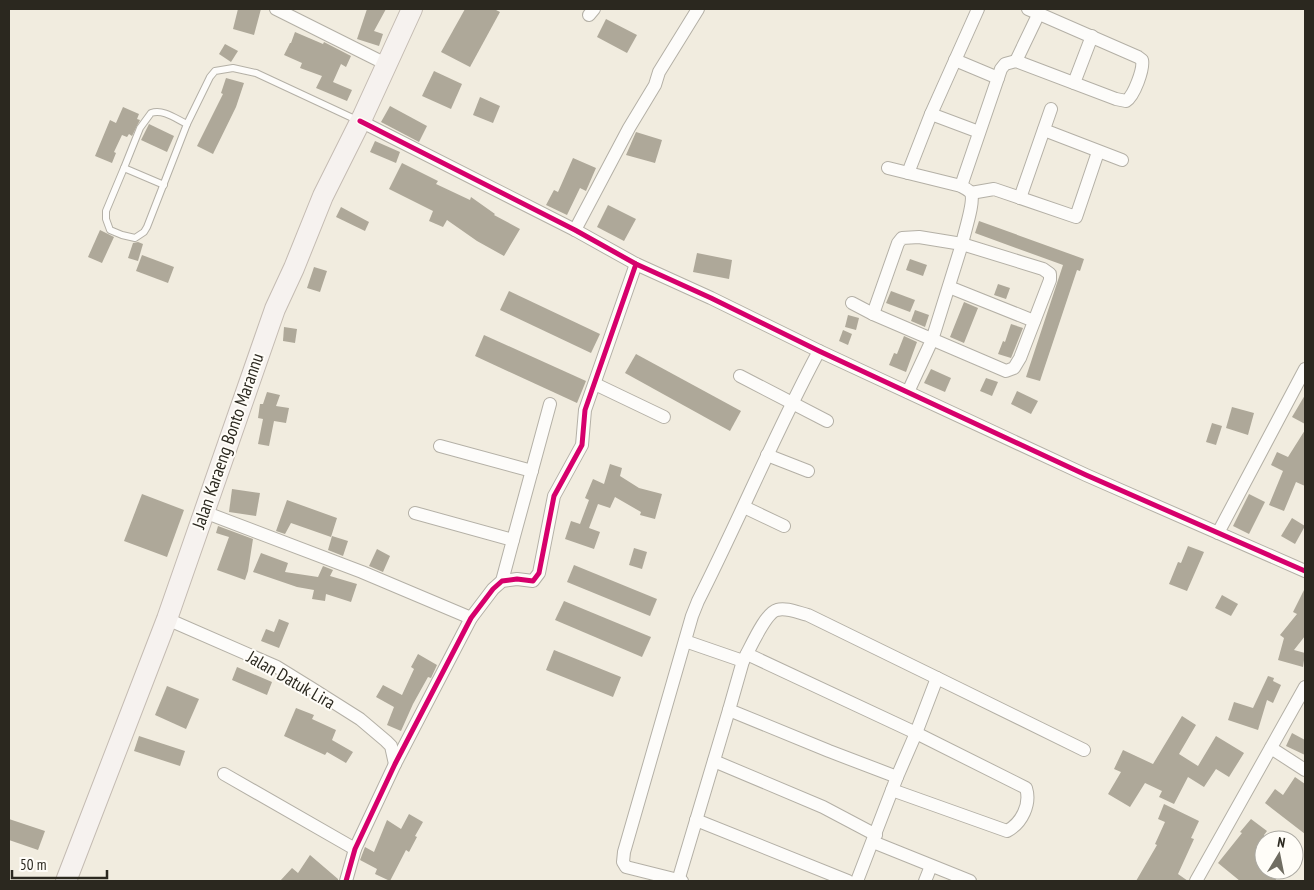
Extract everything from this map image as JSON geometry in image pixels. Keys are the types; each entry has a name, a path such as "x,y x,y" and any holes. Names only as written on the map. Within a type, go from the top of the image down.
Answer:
{"main road":[{"name":"Jalan Karaeng Bonto Marannu","path":"66,881 167,619 275,309 323,196 412,9"}],"street":[{"path":"276,9 386,64"},
{"path":"574,230 622,140 655,86 659,72 670,52 698,9"},
{"path":"908,172 931,114 978,9"},
{"path":"908,392 932,340 962,244 972,203 966,189 979,132 998,78 1005,64 1016,61 1116,99 1126,101 1130,97 1143,67 1142,60 1138,57 1034,11 1016,61"},
{"path":"1074,83 1092,36"},
{"path":"955,60 998,78"},
{"path":"1020,198 1051,109"},
{"path":"931,114 979,132"},
{"path":"360,121 574,230 636,264 1086,475 1305,571"},
{"path":"1044,130 1122,160"},
{"path":"888,168 966,189 994,189 1076,217 1098,152"},
{"path":"852,304 873,314 932,340 1010,371 1016,366 1020,358 1049,283 1050,274 1043,269 962,244 919,237 902,238 898,243 873,314"},
{"path":"502,580 533,581 539,573 554,496 582,445 584,416 636,264"},
{"path":"949,287 1034,321"},
{"path":"819,351 791,403 744,507 698,601 622,862 626,867 637,871 680,881 696,820 745,658 768,618 777,610 786,609 808,615 1084,750"},
{"path":"1218,533 1305,368"},
{"path":"740,376 827,421"},
{"path":"594,384 664,417"},
{"path":"346,881 355,848 395,764 472,618 502,580 550,404"},
{"path":"440,446 532,471"},
{"path":"767,455 808,471"},
{"path":"744,507 784,526"},
{"path":"204,512 362,572 472,618"},
{"path":"416,513 513,540"},
{"name":"Jalan Datuk Lira","path":"167,619 277,668 360,719 391,746 395,764"},
{"path":"685,641 745,658 916,733 1026,788 1028,799 1027,805 1016,825 1007,831 892,790"},
{"path":"857,881 937,678"},
{"path":"1196,881 1305,687"},
{"path":"729,710 897,777"},
{"path":"1271,748 1305,770"},
{"path":"714,761 823,807 874,838 931,866 970,881"},
{"path":"224,774 355,848"},
{"path":"696,820 848,881"},
{"path":"925,881 931,866"}],"lane":[{"path":"187,124 166,113 157,111 151,113 140,128 106,211 106,219 110,230 122,236 135,238 144,232 187,124 210,77 215,71 232,68 256,73 360,121"},
{"path":"124,168 164,185"}],"building":[{"path":"238,9 261,9 254,35 233,29"},
{"path":"367,9 386,9 374,31 383,34 379,46 357,39"},
{"path":"465,9 494,9 500,12 470,67 441,52"},
{"path":"606,19 637,35 627,53 597,37"},
{"path":"295,32 323,44 324,42 351,56 346,67 341,64 333,82 352,90 347,101 316,88 322,76 300,68 302,63 284,55"},
{"path":"225,44 238,51 231,62 219,54"},
{"path":"434,71 462,84 451,109 422,96"},
{"path":"226,78 244,83 236,107 213,154 197,146 223,94 221,93"},
{"path":"480,97 500,106 493,123 473,115"},
{"path":"390,106 427,126 419,142 381,122"},
{"path":"123,107 139,114 137,119 140,120 132,136 129,134 127,137 122,135 114,152 116,153 112,163 95,156 110,120 116,123"},
{"path":"149,124 174,136 167,152 141,140"},
{"path":"636,132 662,140 655,163 626,155"},
{"path":"375,141 400,152 396,163 370,152"},
{"path":"573,158 596,168 586,191 580,188 567,215 546,205 554,190 558,192"},
{"path":"402,163 438,181 436,184 470,200 471,197 494,215 520,229 504,256 477,241 447,220 443,227 429,221 433,211 389,189"},
{"path":"608,205 636,219 624,241 597,227"},
{"path":"341,207 369,222 365,231 336,217"},
{"path":"979,221 1084,259 1080,271 1077,270 1040,381 1026,377 1063,265 975,233"},
{"path":"100,230 114,237 102,263 88,257"},
{"path":"133,243 143,244 138,261 128,258"},
{"path":"697,253 732,260 729,279 693,272"},
{"path":"142,255 174,267 168,283 136,271"},
{"path":"910,259 927,265 923,276 906,270"},
{"path":"314,267 327,271 320,292 307,288"},
{"path":"998,284 1010,288 1006,299 994,295"},
{"path":"509,291 600,334 591,353 500,310"},
{"path":"891,291 915,300 910,312 886,303"},
{"path":"964,302 978,308 964,343 950,337"},
{"path":"915,310 929,315 925,327 911,321"},
{"path":"848,315 859,318 856,330 845,327"},
{"path":"1011,324 1023,328 1011,358 998,354 1003,341 1005,342"},
{"path":"284,327 297,329 295,343 283,341"},
{"path":"843,330 852,334 848,345 839,341"},
{"path":"484,335 586,381 577,403 475,356"},
{"path":"904,336 917,342 906,372 889,365 894,353 897,354"},
{"path":"636,354 741,411 730,431 625,373"},
{"path":"931,369 951,378 945,392 924,383"},
{"path":"986,378 998,382 992,396 980,391"},
{"path":"1017,391 1038,401 1031,414 1011,404"},
{"path":"267,392 280,395 276,406 289,408 286,423 274,421 269,446 258,444 263,419 258,418 260,404 263,404"},
{"path":"1305,395 1305,424 1292,417"},
{"path":"1232,407 1254,413 1248,435 1226,428"},
{"path":"1212,423 1222,426 1216,445 1206,442"},
{"path":"1305,430 1305,486 1296,482 1284,511 1269,505 1283,471 1271,465 1277,452 1288,457"},
{"path":"610,464 622,468 620,476 639,488 662,494 655,519 640,515 641,512 615,497 610,508 598,504 589,528 600,532 594,549 565,539 571,521 580,524 589,500 585,498 593,479 604,484"},
{"path":"232,489 260,493 256,516 229,512"},
{"path":"142,494 184,510 167,557 124,541"},
{"path":"1249,494 1265,502 1249,534 1233,526"},
{"path":"287,500 337,518 331,537 291,523 285,534 276,531"},
{"path":"1292,518 1305,526 1295,544 1281,536"},
{"path":"218,526 253,539 245,580 217,570 229,537 216,533"},
{"path":"332,536 348,541 343,556 328,550"},
{"path":"1188,546 1204,552 1187,591 1169,584 1178,562 1181,563"},
{"path":"634,548 647,552 642,569 629,565"},
{"path":"377,549 390,556 383,572 369,566"},
{"path":"261,553 288,563 285,572 318,577 323,566 333,570 330,576 357,584 351,602 326,594 325,601 312,599 314,590 297,587 253,572"},
{"path":"574,565 657,599 650,616 567,582"},
{"path":"1305,588 1305,636 1294,650 1305,653 1303,667 1278,660 1284,638 1280,635 1297,614 1293,612"},
{"path":"1222,595 1238,604 1231,616 1215,608"},
{"path":"564,601 651,637 642,657 555,620"},
{"path":"279,619 289,623 279,648 261,641 266,629 274,632"},
{"path":"554,650 621,677 613,697 546,670"},
{"path":"418,654 437,665 431,678 428,677 413,704 401,731 387,725 394,707 376,697 383,685 402,695 414,669 411,667"},
{"path":"237,667 272,682 267,695 232,680"},
{"path":"1268,676 1274,678 1273,681 1281,685 1273,703 1267,700 1258,730 1228,720 1234,702 1253,708"},
{"path":"167,686 199,699 186,729 155,715"},
{"path":"296,708 314,715 312,719 336,730 332,740 353,752 346,763 327,752 325,755 284,736"},
{"path":"1182,716 1196,725 1179,754 1198,766 1216,736 1244,753 1229,777 1216,769 1204,787 1188,777 1174,804 1159,797 1162,791 1145,783 1130,807 1108,794 1121,772 1114,769 1123,750 1153,764"},
{"path":"1292,733 1305,740 1305,755 1286,746"},
{"path":"139,736 185,751 180,766 134,751"},
{"path":"1295,777 1305,784 1305,834 1304,830 1300,830 1265,803 1275,789 1283,795"},
{"path":"1164,804 1199,821 1191,838 1194,839 1178,874 1188,881 1136,881 1157,845 1155,844 1165,822 1158,819"},
{"path":"409,814 423,822 409,852 406,850 390,881 375,874 377,869 360,860 365,847 374,852 387,820 401,829"},
{"path":"9,819 45,831 38,850 9,840"},
{"path":"1251,819 1266,830 1254,830 1254,880 1275,881 1240,881 1218,863 1242,833 1240,832"},
{"path":"310,855 338,881 280,881 292,868 298,873"}],"cycle path":[{"path":"360,121 575,230 636,264 1086,475 1305,571"},
{"path":"346,881 355,849 395,764 471,618 493,589 502,581 517,579 533,581 539,573 554,496 582,445 585,410 636,264"}]}
